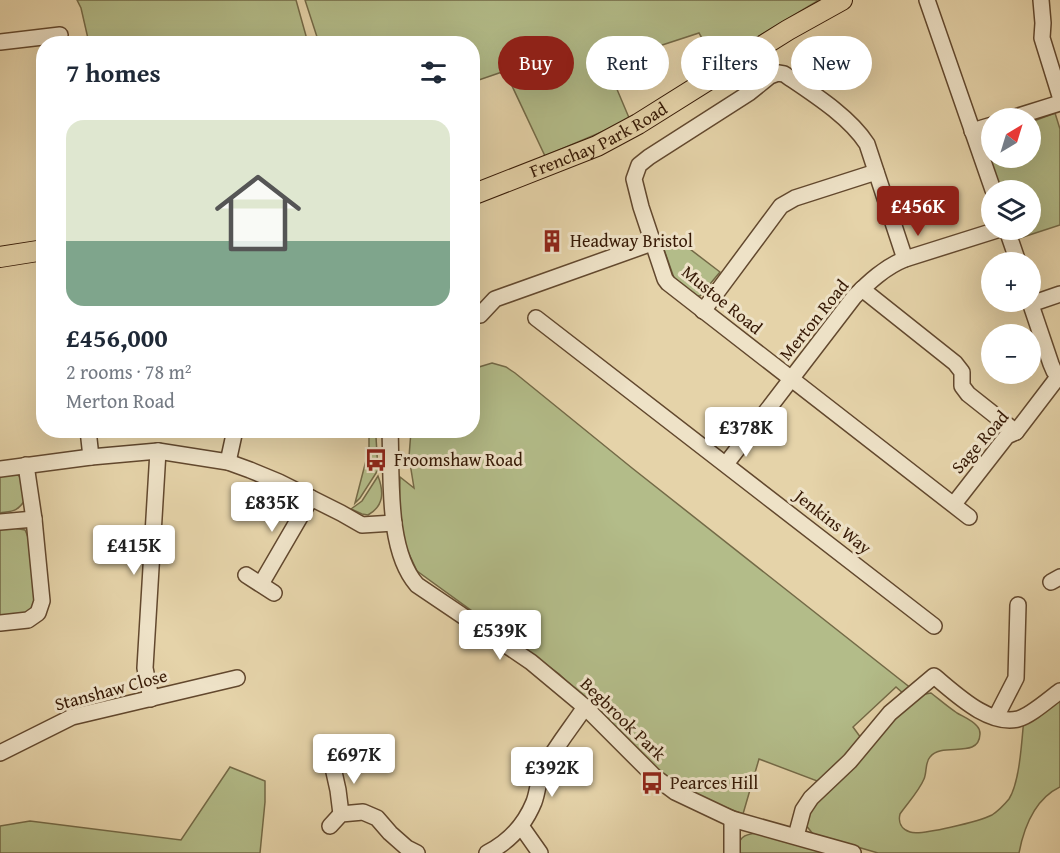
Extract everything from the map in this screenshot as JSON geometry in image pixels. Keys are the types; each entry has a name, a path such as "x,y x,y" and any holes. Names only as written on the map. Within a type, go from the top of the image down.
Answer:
{"main road":[{"name":"Frenchay Park Road","path":"480,192 597,146 638,124 782,34 842,0"},
{"path":"0,257 36,251"}],"street":[{"path":"927,0 989,180"},
{"path":"1041,0 1042,38 1060,96"},
{"path":"51,36 60,35"},
{"path":"0,42 36,38"},
{"name":"Mustoe Road","path":"905,259 867,144 846,120 785,75 775,74 649,157 639,165 635,175 640,207 668,283 969,517"},
{"path":"1041,109 1060,103"},
{"path":"972,131 981,128"},
{"path":"703,311 781,206 795,198 876,172"},
{"name":"Merton Road","path":"726,464 862,289 892,264 981,235"},
{"path":"480,315 495,299 652,243"},
{"path":"862,289 955,363 962,372 962,386 968,394 1016,432"},
{"path":"1041,300 1060,294"},
{"path":"1034,312 1051,364 1059,377"},
{"name":"Jenkins Way","path":"536,318 934,626"},
{"name":"Sage Road","path":"954,504 1007,436 1016,432 1059,377"},
{"path":"89,438 91,457"},
{"path":"228,462 233,438"},
{"name":"Begbrook Park","path":"390,438 394,524 402,557 417,585 531,662 585,707 648,770 675,792 732,819 853,853"},
{"path":"151,699 145,668 158,452"},
{"path":"0,469 91,457 158,452 228,462 279,482 362,525 394,524"},
{"path":"0,623 28,620 38,613 42,602 26,465"},
{"path":"246,575 268,589 311,498"},
{"path":"0,522 34,519"},
{"path":"996,717 1016,678 1018,605"},
{"path":"796,836 803,810 811,798 850,760 890,713 933,676 967,703 996,717 1017,719 1024,717 1060,691"},
{"name":"Stanshaw Close","path":"0,753 72,717 237,678"},
{"path":"487,853 507,841 521,826 534,802 541,773 585,707"},
{"path":"332,763 341,813"},
{"path":"330,826 341,813 363,812 376,818 384,838 417,853"},
{"path":"732,819 732,853"},
{"path":"521,826 540,853"}],"green space":[{"path":"77,0 296,0 306,36 87,36"},
{"path":"305,0 819,0 759,36 701,36 699,33 681,36 681,39 669,43 669,36 586,36 586,90 617,90 630,120 545,156 514,90 574,90 574,36 498,36 498,73 480,80 480,36 317,36"},
{"path":"1055,113 1060,129 1060,225 1041,231 1041,180 997,180 992,168 1041,168 1041,118"},
{"path":"666,236 682,243 720,272 700,296 696,296 674,278 660,238"},
{"path":"492,363 506,367 515,373 912,689 905,695 896,687 853,727 861,738 888,724 918,697 931,693 977,726 980,734 978,742 973,746 936,752 928,759 922,784 900,814 901,825 907,831 916,833 951,827 985,818 999,810 1009,799 1016,782 1024,717 1060,691 1060,787 1051,792 1037,806 1024,833 1019,853 878,853 813,834 805,824 808,812 828,785 759,759 743,814 692,795 665,779 559,674 417,571 404,543 399,509 400,477 414,488 409,457 410,438 480,438 480,367"},
{"path":"369,438 376,438 378,470 355,503 369,449"},
{"path":"0,474 16,474 21,477 25,500 20,507 0,513"},
{"path":"378,476 382,493 377,507 368,515 351,509 362,501"},
{"path":"0,529 25,530 28,537 35,571 35,604 26,615 0,618"},
{"path":"230,767 265,781 260,853 0,853 0,826 30,821 181,840"},
{"path":"758,833 825,853 737,853 742,838"}],"place":[{"name":"Headway Bristol","path":"552,241"},
{"name":"Froomshaw Road","path":"376,460"},
{"name":"Pearces Hill","path":"652,783"}]}
